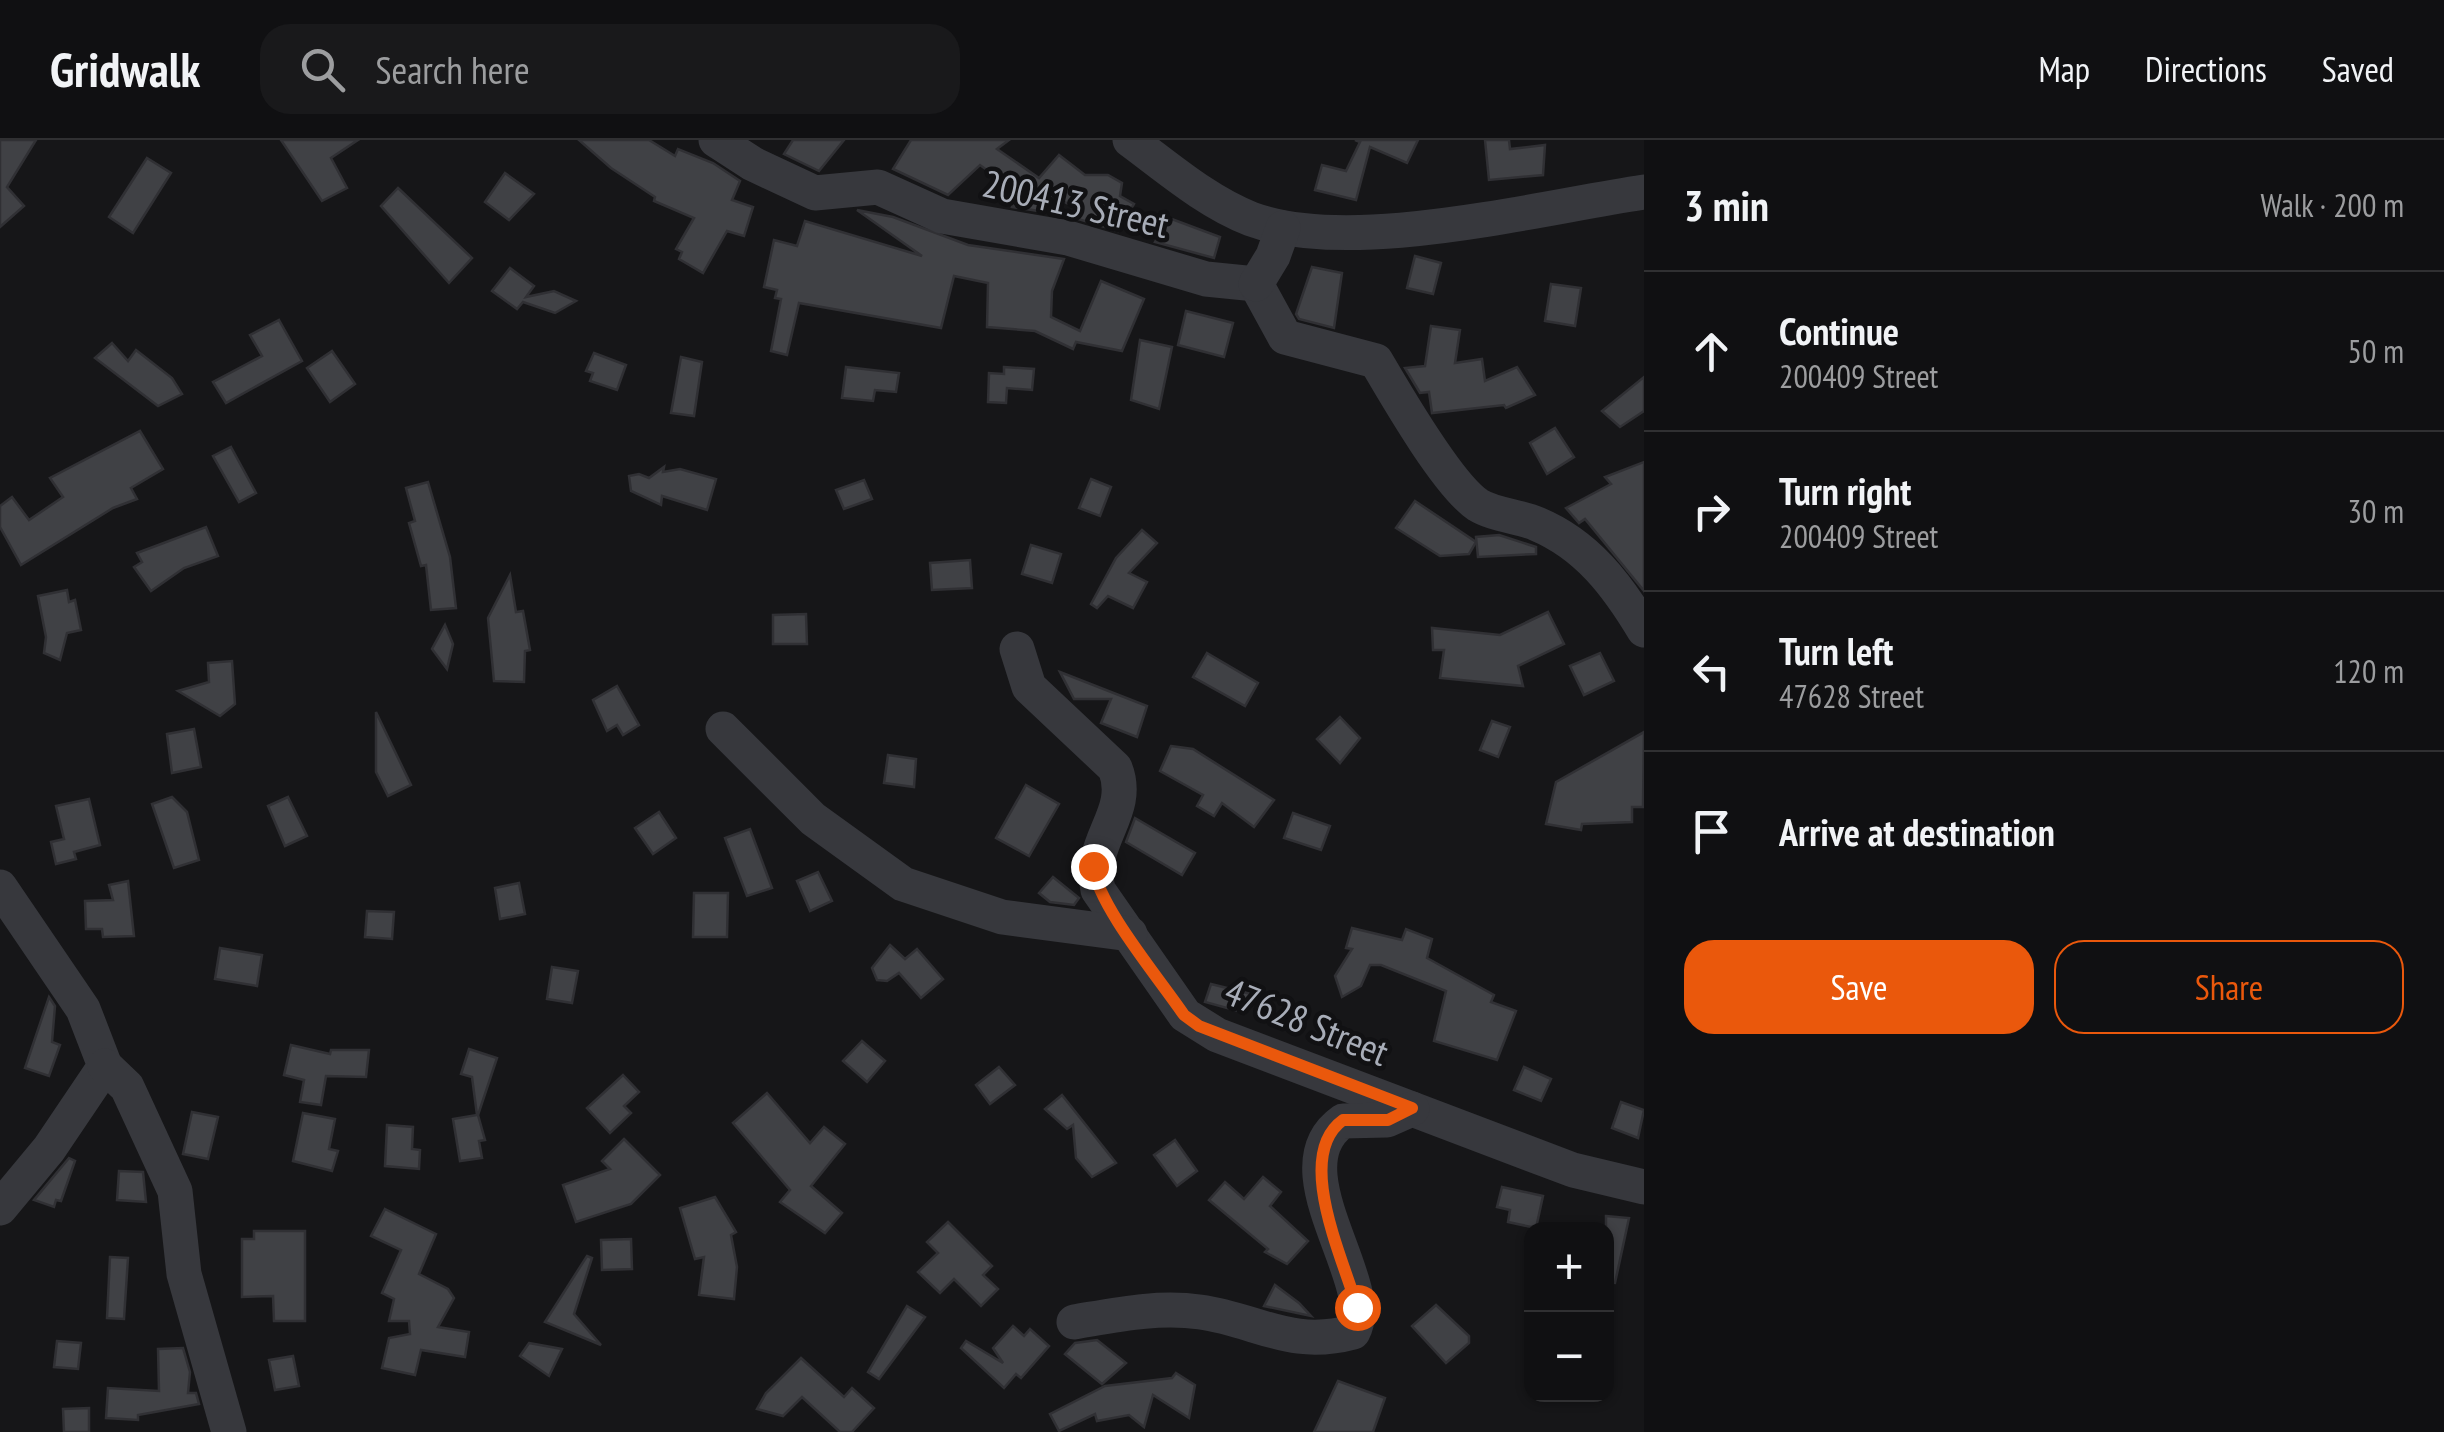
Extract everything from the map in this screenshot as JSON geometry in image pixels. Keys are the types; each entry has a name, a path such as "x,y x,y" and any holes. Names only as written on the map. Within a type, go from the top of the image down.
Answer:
{"street":[{"name":"200413 Street","path":"716,140 753,164 815,193 833,195 878,187 942,216 1068,238 1206,279 1256,284"},
{"path":"1130,140 1208,196 1251,218 1283,228 1370,233 1644,192"},
{"path":"1283,228 1273,256 1256,284 1285,336 1376,360 1421,435 1478,505 1554,533 1634,585 1644,630"},
{"name":"47628 Street","path":"1017,649 1029,687 1109,760 1119,779 1118,804 1093,866 1098,890 1184,1015 1199,1026 1572,1170 1644,1187"},
{"path":"724,728 813,819 903,884 1002,917 1130,934"},
{"path":"0,887 83,1009 106,1066 127,1087 175,1191 184,1274 229,1432"},
{"path":"0,1208 50,1149 106,1066"},
{"path":"1074,1322 1166,1310 1219,1315 1299,1339 1353,1332 1358,1323 1357,1307 1324,1197 1322,1148 1343,1120 1388,1120 1412,1108"}],"building":[{"path":"0,140 36,140 7,187 24,206 0,227"},
{"path":"281,140 358,140 331,158 347,188 322,201"},
{"path":"579,140 649,140 675,156 678,149 713,163 740,181 732,200 753,207 744,236 727,231 703,273 679,259 682,252 676,249 694,218 654,201 655,197 611,168"},
{"path":"793,140 844,140 819,171 784,154"},
{"path":"911,140 1009,140 997,149 1039,178 1059,155 1085,175 1108,175 1122,183 1120,196 1134,204 1118,231 1078,219 1080,210 1045,192 1039,211 1012,207 1017,192 980,165 948,195 893,169"},
{"path":"1355,140 1418,140 1407,163 1370,147 1356,200 1315,190 1322,165 1346,171 1360,142"},
{"path":"1485,140 1509,140 1510,149 1545,145 1543,175 1489,180"},
{"path":"147,158 171,173 133,233 109,217"},
{"path":"505,173 534,194 509,220 485,202"},
{"path":"398,188 472,258 449,283 381,206"},
{"path":"857,210 893,217 968,245 1064,259 1052,291 1051,317 1080,331 1101,281 1144,299 1122,351 1076,342 1073,349 1035,331 987,327 988,283 954,276 941,328 799,303 787,355 771,351 781,299 775,298 777,290 764,287 774,240 797,246 805,221 922,256"},
{"path":"1169,218 1220,237 1214,258 1155,242"},
{"path":"1415,256 1441,263 1433,294 1407,288"},
{"path":"1312,267 1342,273 1334,328 1299,319 1296,314"},
{"path":"510,268 534,286 526,297 554,291 576,301 555,313 523,302 517,309 492,291"},
{"path":"1551,284 1581,288 1575,326 1545,321"},
{"path":"1186,311 1233,323 1224,357 1178,345"},
{"path":"279,320 302,361 226,403 213,382 262,356 250,335"},
{"path":"1431,326 1460,330 1455,363 1482,359 1485,381 1517,367 1535,395 1506,408 1504,405 1432,413 1429,392 1420,393 1405,368 1425,366"},
{"path":"1140,340 1172,347 1159,409 1131,400"},
{"path":"112,343 128,361 136,350 172,378 182,394 158,406 95,358"},
{"path":"332,351 355,384 330,402 307,368"},
{"path":"594,353 626,365 617,390 590,381 593,373 586,371"},
{"path":"681,357 702,362 694,416 671,413"},
{"path":"846,367 899,373 896,392 875,390 873,401 842,398"},
{"path":"1004,367 1034,369 1032,390 1007,388 1006,403 988,402 989,373 1004,374"},
{"path":"1644,377 1644,411 1620,427 1602,411"},
{"path":"1555,428 1574,457 1547,474 1530,443"},
{"path":"140,431 163,469 131,488 137,499 113,508 21,565 0,527 0,506 12,497 29,520 63,497 50,478"},
{"path":"231,447 256,493 239,502 213,456"},
{"path":"1644,462 1644,591 1585,519 1579,523 1566,508 1611,484 1605,477"},
{"path":"664,467 663,472 680,469 716,479 707,510 662,496 661,505 631,491 629,476 649,478"},
{"path":"1091,479 1111,487 1100,516 1079,508"},
{"path":"864,480 872,499 844,509 836,490"},
{"path":"428,482 450,557 456,608 431,610 426,565 421,566 409,523 415,521 406,488"},
{"path":"1415,501 1476,542 1469,554 1440,556 1396,528"},
{"path":"206,527 218,556 184,568 151,591 134,567 142,562 137,553"},
{"path":"1142,530 1157,543 1129,573 1147,582 1133,608 1108,596 1097,608 1091,604 1116,558"},
{"path":"1499,535 1536,547 1536,554 1478,557 1476,537"},
{"path":"1031,545 1061,554 1052,583 1022,574"},
{"path":"970,560 972,588 932,590 930,563"},
{"path":"510,575 516,612 523,611 530,650 525,651 524,682 494,681 488,618"},
{"path":"67,590 69,602 75,600 81,630 67,633 60,660 44,653 46,637 38,596"},
{"path":"1548,612 1564,644 1518,666 1523,686 1440,678 1444,650 1433,650 1432,628 1500,635"},
{"path":"806,614 807,644 773,644 773,615"},
{"path":"445,625 453,644 447,669 432,649"},
{"path":"1207,653 1258,683 1245,706 1193,677"},
{"path":"1600,653 1614,681 1584,695 1570,666"},
{"path":"232,661 235,704 220,716 178,691 209,682 208,663"},
{"path":"1060,672 1147,706 1137,737 1101,723 1111,699 1074,699"},
{"path":"617,686 639,725 623,735 617,725 607,731 593,700"},
{"path":"376,712 411,785 388,796 376,772"},
{"path":"1340,717 1360,738 1340,763 1317,739"},
{"path":"1492,721 1510,727 1498,757 1480,750"},
{"path":"194,729 201,767 172,773 167,734"},
{"path":"1644,732 1643,807 1632,807 1632,822 1582,824 1581,830 1546,824 1556,782"},
{"path":"1171,746 1193,749 1274,800 1254,827 1222,803 1214,816 1197,806 1203,795 1160,771"},
{"path":"888,755 916,759 914,787 884,783"},
{"path":"1026,785 1059,804 1029,856 996,838"},
{"path":"172,797 187,812 199,860 174,868 152,804"},
{"path":"288,797 307,836 285,846 268,806"},
{"path":"89,799 100,845 74,852 76,859 56,864 51,842 64,839 56,806"},
{"path":"659,812 676,838 653,854 635,828"},
{"path":"1293,813 1330,826 1321,850 1284,838"},
{"path":"1135,818 1195,853 1182,875 1126,842"},
{"path":"750,829 772,888 747,896 725,838"},
{"path":"818,872 832,901 810,911 797,881"},
{"path":"1053,877 1079,898 1074,905 1050,902 1039,893"},
{"path":"128,881 134,936 103,937 102,929 86,929 85,901 113,900 109,885"},
{"path":"519,883 525,914 500,919 495,888"},
{"path":"694,893 728,893 727,937 693,937"},
{"path":"367,911 394,912 392,939 365,937"},
{"path":"1352,928 1402,940 1406,929 1432,939 1427,958 1494,995 1491,1002 1516,1011 1497,1060 1434,1041 1446,991 1381,965 1370,965 1361,986 1342,997 1335,976 1352,949 1346,948"},
{"path":"890,945 905,959 917,949 943,979 921,998 899,973 887,981 877,980 872,968"},
{"path":"220,948 262,955 257,986 215,979"},
{"path":"552,967 578,971 572,1003 547,999"},
{"path":"1211,984 1251,994 1245,1013 1205,1002"},
{"path":"49,997 55,1006 52,1042 60,1045 49,1076 25,1068"},
{"path":"862,1041 885,1061 867,1082 843,1061"},
{"path":"291,1045 330,1054 331,1050 369,1050 366,1077 326,1076 321,1105 300,1102 304,1080 284,1075"},
{"path":"469,1049 497,1058 478,1115 485,1140 479,1141 482,1158 460,1161 453,1119 477,1115 472,1077 461,1074"},
{"path":"999,1067 1015,1085 990,1104 976,1085"},
{"path":"1524,1067 1551,1079 1541,1101 1514,1090"},
{"path":"623,1075 639,1092 624,1106 631,1113 610,1133 587,1108"},
{"path":"767,1093 810,1143 824,1127 845,1144 811,1186 842,1213 825,1233 780,1202 790,1190 733,1123"},
{"path":"1062,1095 1116,1163 1092,1177 1076,1158 1073,1125 1067,1129 1045,1109"},
{"path":"1621,1102 1644,1110 1638,1138 1612,1128"},
{"path":"192,1112 218,1117 208,1159 183,1154"},
{"path":"303,1113 335,1119 329,1149 338,1151 332,1171 293,1161"},
{"path":"387,1125 413,1127 412,1149 420,1150 419,1169 385,1166"},
{"path":"624,1139 660,1175 631,1204 576,1222 563,1185 610,1169 602,1161"},
{"path":"1175,1140 1197,1171 1177,1186 1154,1155"},
{"path":"69,1158 75,1161 61,1201 56,1200 54,1207 34,1200"},
{"path":"119,1171 143,1172 146,1202 117,1200"},
{"path":"1263,1177 1281,1192 1270,1206 1308,1241 1287,1264 1265,1252 1268,1249 1209,1200 1225,1182 1244,1199"},
{"path":"1502,1187 1543,1196 1537,1222 1524,1222 1524,1225 1508,1222 1510,1210 1497,1207"},
{"path":"715,1197 736,1232 731,1235 737,1267 734,1299 699,1295 704,1257 695,1259 680,1208"},
{"path":"385,1209 436,1234 419,1274 448,1289 454,1298 438,1327 469,1332 465,1357 421,1350 415,1375 382,1368 389,1338 410,1334 409,1321 389,1321 394,1299 382,1293 401,1250 371,1236"},
{"path":"1606,1216 1629,1218 1615,1283 1614,1222 1606,1222"},
{"path":"948,1222 992,1266 983,1275 998,1289 981,1306 954,1279 940,1293 918,1272 938,1253 927,1242"},
{"path":"254,1231 305,1231 305,1321 274,1321 273,1296 242,1297 242,1239 254,1239"},
{"path":"631,1239 632,1269 602,1270 601,1240"},
{"path":"587,1256 592,1258 574,1314 601,1345 545,1322"},
{"path":"110,1257 128,1258 124,1319 107,1318"},
{"path":"1275,1285 1299,1303 1311,1316 1264,1306"},
{"path":"1436,1305 1469,1336 1469,1343 1446,1363 1412,1326"},
{"path":"907,1306 925,1317 879,1379 868,1372"},
{"path":"1013,1326 1024,1336 1030,1329 1049,1346 1021,1378 1016,1374 1004,1388 961,1348 966,1341 1003,1363 993,1348"},
{"path":"1097,1340 1126,1363 1102,1384 1065,1354 1075,1343"},
{"path":"57,1341 81,1343 78,1369 54,1367"},
{"path":"529,1343 562,1349 549,1376 520,1356"},
{"path":"183,1348 190,1372 188,1393 196,1393 199,1404 138,1415 138,1420 106,1418 108,1388 159,1391 158,1349"},
{"path":"293,1356 299,1386 275,1390 269,1360"},
{"path":"801,1358 844,1397 852,1388 874,1408 852,1432 840,1432 802,1397 783,1416 757,1409 766,1393"},
{"path":"1176,1373 1195,1385 1189,1418 1153,1395 1144,1427 1129,1415 1097,1421 1095,1414 1059,1431 1050,1414 1105,1386 1172,1378"},
{"path":"1338,1381 1385,1398 1373,1432 1314,1432"},
{"path":"89,1408 89,1432 64,1432 63,1409"}],"route":[{"path":"1093,866 1098,890 1109,910 1130,934 1184,1015 1217,1035 1412,1108 1388,1120 1343,1120 1322,1148 1324,1197 1357,1307"}]}
